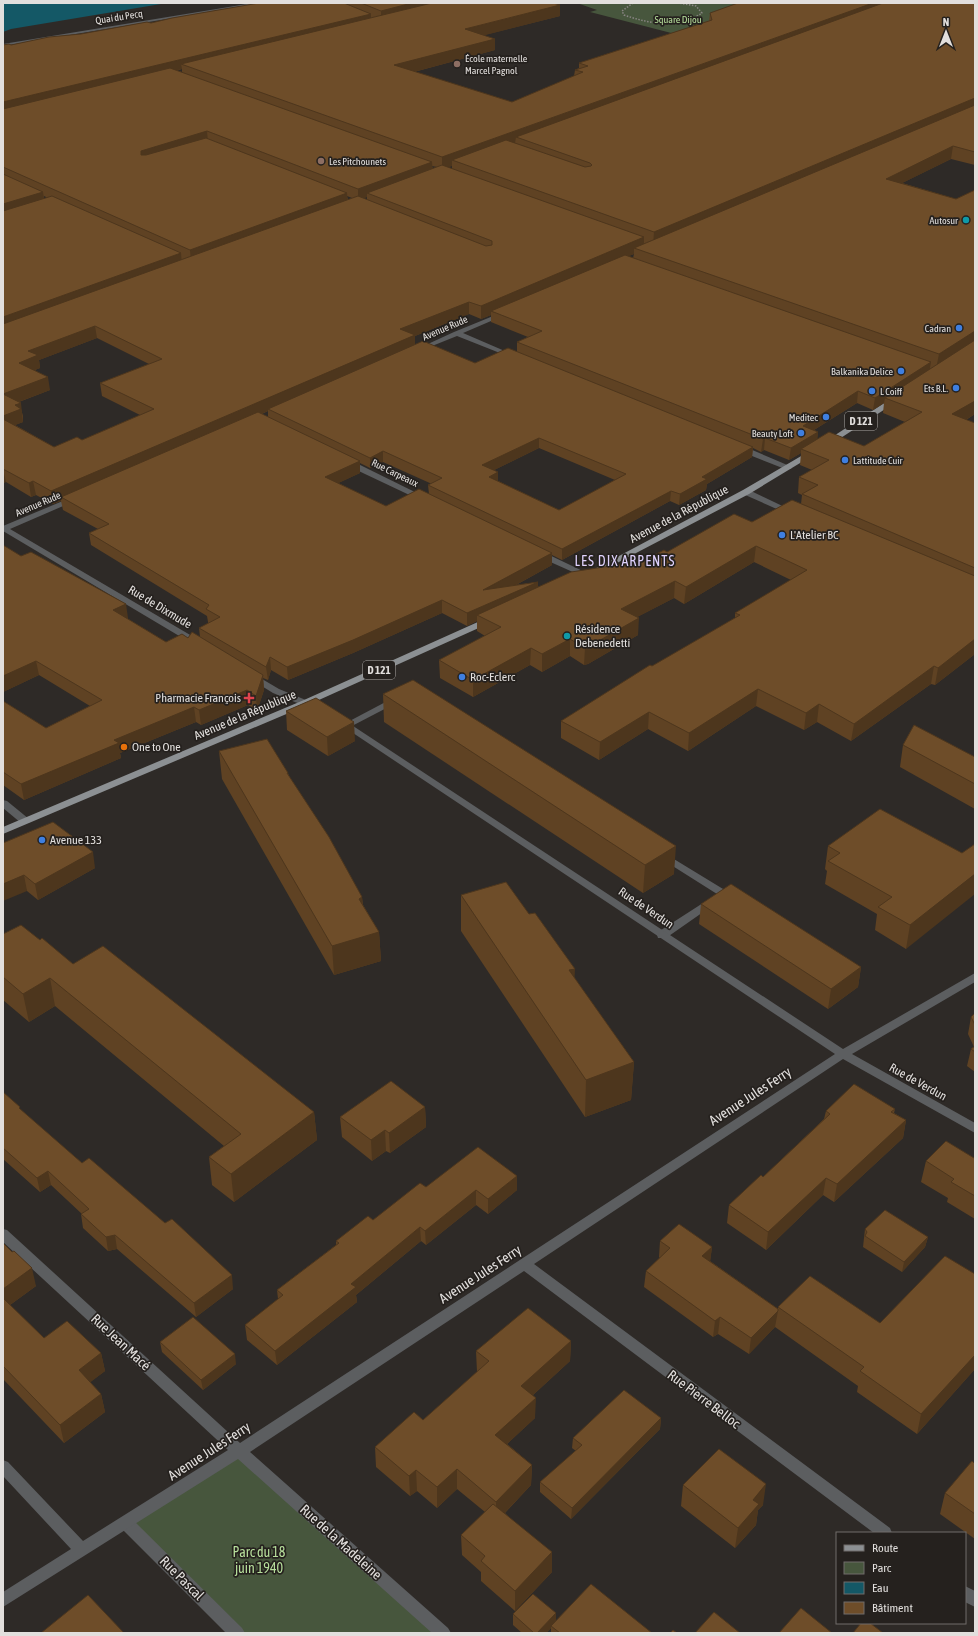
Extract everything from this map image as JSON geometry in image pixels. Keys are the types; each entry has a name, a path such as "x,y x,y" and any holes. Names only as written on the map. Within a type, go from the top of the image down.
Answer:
{"main road":[{"name":"Avenue de la République","path":"574,582 746,492 900,397"},
{"name":"Avenue de la République","path":"3,831 307,702 497,617"}],"street":[{"name":"Quai du Pecq","path":"3,45 262,3"},
{"name":"Avenue Rude","path":"412,352 507,312"},
{"path":"456,333 518,358"},
{"path":"731,445 788,467"},
{"name":"Rue Carpeaux","path":"340,458 433,503"},
{"path":"746,492 798,515"},
{"name":"Avenue Rude","path":"4,528 80,497"},
{"name":"Rue de Dixmude","path":"4,528 201,646"},
{"path":"532,551 587,576"},
{"path":"242,670 276,691 307,702 326,712"},
{"path":"347,725 404,695"},
{"name":"Rue de Verdun","path":"336,718 843,1054 975,1129"},
{"path":"3,803 25,822"},
{"path":"657,852 724,894 662,935"},
{"name":"Avenue Jules Ferry","path":"3,1600 239,1451 843,1054 975,977"},
{"name":"Rue Jean Macé","path":"3,1234 239,1451"},
{"name":"Rue Pierre Belloc","path":"524,1264 884,1532"},
{"name":"Rue de la Madeleine","path":"239,1451 444,1633"},
{"path":"3,1466 82,1550"},
{"name":"Rue Pascal","path":"126,1523 237,1633"},
{"path":"966,1594 975,1600"}],"path":[{"path":"633,3 622,11 624,14 646,21 672,23 698,17 702,13 696,6 679,3"}],"green space":[{"name":"Square Dijou","path":"577,3 743,3 766,8 679,35 590,12 597,10"},
{"name":"Parc du 18 juin 1940","path":"239,1451 443,1633 237,1633 126,1523"}],"water":[{"path":"3,3 167,3 11,29 3,32"}],"building":[{"path":"259,3 344,3 371,14 3,102 3,45 11,45 49,37 81,34 147,22 151,23"},
{"path":"361,3 412,3 381,11"},
{"path":"432,3 553,3 560,5 465,29 495,39 394,65 512,102 583,72 575,70 588,66 579,63 712,20 710,13 738,3 873,3 442,157 181,64"},
{"path":"883,3 975,3 975,98 654,232 452,160 506,140 585,167 591,166 592,165 590,163 516,137"},
{"path":"170,68 432,162 358,189 207,131 141,151 141,155 146,155 206,138 347,193 190,250 3,167 3,109"},
{"path":"975,105 975,152 953,146 886,179 956,199 975,190 975,331 939,354 634,248"},
{"path":"442,165 644,237 481,306 469,302 400,329 415,335 51,491 33,481 29,483 3,469 3,419 54,447 77,437 82,440 154,409 100,383 162,359 95,326 28,351 38,355 19,363 48,377 3,394 3,324 358,196 486,246 492,245 492,241 367,193"},
{"path":"3,174 43,192 3,204"},
{"path":"52,196 181,253 3,317 3,211"},
{"path":"625,255 931,362 875,398 858,391 803,426 818,432 791,448 765,438 763,439 517,342 542,331 491,311"},
{"path":"975,340 975,401 952,414 975,423 975,568 802,494 818,485 799,477 829,460 801,449 829,432 864,446 922,412 885,398"},
{"path":"423,341 475,363 508,348 753,447 702,477 707,479 680,494 671,491 562,549 428,485 442,478 383,451 370,458 268,409","holes":["539,438 626,474 559,510 489,477 498,472 482,465"]},
{"path":"3,394 21,403 15,405 21,409 3,416"},
{"path":"258,412 360,461 325,477 386,506 419,489 552,553 483,590 538,582 467,613 442,600 353,640 287,667 270,657 266,667 199,628 220,617 206,609 209,605 89,533 109,524 61,497"},
{"path":"792,500 975,576 975,639 938,668 934,666 854,724 819,704 806,713 758,689 689,733 649,712 600,742 561,721 650,665 652,666 740,615 735,613 807,570 756,546 686,587 675,581 621,609 639,618 588,647 585,648 570,639 542,654 531,648 473,680 439,660 501,627 477,615 571,572 643,561 664,550 667,552 734,514 752,522"},
{"path":"3,545 21,556 31,552 126,604 113,610 166,642 182,634 188,638 192,632 263,675 256,696 247,690 199,710 194,707 114,740 119,743 21,784 3,772 3,701 46,728 102,700 36,661 3,676"},
{"path":"413,680 676,846 645,865 383,694"},
{"path":"316,698 354,722 327,737 286,711"},
{"path":"914,725 975,757 975,784 903,745"},
{"path":"267,739 287,773 329,837 362,897 359,899 379,932 332,946 219,751"},
{"path":"880,809 962,853 975,844 975,874 910,925 878,907 892,897 828,861 840,853 828,846"},
{"path":"53,822 93,852 35,884 24,875 3,884 3,843"},
{"path":"506,882 529,914 535,913 575,969 569,970 634,1062 586,1080 461,895"},
{"path":"731,884 861,967 831,989 701,904"},
{"path":"21,925 40,940 42,938 73,964 103,946 314,1112 231,1174 209,1157 241,1134 50,978 23,994 3,977 3,934"},
{"path":"975,1013 975,1025 971,1017"},
{"path":"975,1046 975,1052 971,1049"},
{"path":"391,1081 425,1107 389,1133 385,1130 371,1140 340,1117"},
{"path":"854,1084 895,1109 891,1112 906,1120 837,1184 826,1178 768,1232 729,1205 761,1175 763,1177 830,1114 826,1111"},
{"path":"3,1092 20,1107 19,1108 82,1163 89,1158 165,1223 172,1219 232,1275 194,1303 115,1235 106,1237 81,1214 89,1209 48,1171 37,1178 3,1148"},
{"path":"946,1141 974,1158 975,1157 975,1196 951,1182 954,1179 926,1161"},
{"path":"478,1147 517,1176 488,1199 476,1190 425,1231 420,1227 351,1284 356,1287 275,1351 245,1325 283,1295 277,1290 339,1243 336,1241 368,1216 373,1220 420,1183 426,1187"},
{"path":"885,1210 928,1237 904,1262 865,1236 867,1232 865,1229"},
{"path":"679,1224 712,1247 702,1256 778,1309 778,1311 751,1338 720,1317 715,1321 646,1271 670,1248 660,1241"},
{"path":"3,1243 32,1268 3,1289"},
{"path":"945,1256 975,1274 975,1355 921,1414 860,1371 864,1367 778,1307 810,1276 880,1323"},
{"path":"3,1298 44,1338 67,1321 101,1353 79,1370 101,1394 60,1425 3,1366"},
{"path":"528,1308 571,1341 521,1386 536,1398 495,1435 532,1465 496,1502 457,1469 437,1487 416,1470 409,1476 375,1447 414,1412 423,1420 489,1361 476,1351"},
{"path":"193,1317 235,1354 201,1380 160,1342"},
{"path":"624,1390 661,1418 572,1508 540,1482 582,1445 573,1438"},
{"path":"719,1449 766,1484 753,1500 759,1504 738,1528 683,1485"},
{"path":"972,1461 975,1464 975,1514 945,1493"},
{"path":"493,1504 552,1552 515,1591 481,1561 485,1556 461,1535"},
{"path":"591,1584 652,1633 560,1633 551,1626"},
{"path":"533,1594 556,1613 537,1633 534,1633 513,1614"},
{"path":"88,1595 124,1633 41,1633"},
{"path":"801,1608 832,1633 779,1633"},
{"path":"714,1612 740,1633 695,1633"},
{"path":"860,1624 871,1624 883,1633 853,1633"},
{"path":"673,1630 677,1633 670,1633"}],"place":[{"name":"École maternelle Marcel Pagnol","path":"457,64"},
{"name":"Les Pitchounets","path":"321,161"},
{"name":"Autosur","path":"966,220"},
{"name":"Cadran","path":"959,328"},
{"name":"Balkanika Delice","path":"901,371"},
{"name":"Ets B.L.","path":"956,388"},
{"name":"L Coiff","path":"872,391"},
{"name":"Meditec","path":"826,417"},
{"name":"Beauty Loft","path":"801,433"},
{"name":"Lattitude Cuir","path":"845,460"},
{"name":"L'Atelier BC","path":"782,535"},
{"name":"Résidence Debenedetti","path":"567,636"},
{"name":"Roc-Eclerc","path":"462,677"},
{"name":"Pharmacie François","path":"249,698"},
{"name":"One to One","path":"124,747"},
{"name":"Avenue 133","path":"42,840"}],"district":[{"name":"LES DIX ARPENTS","path":"625,561"}]}
